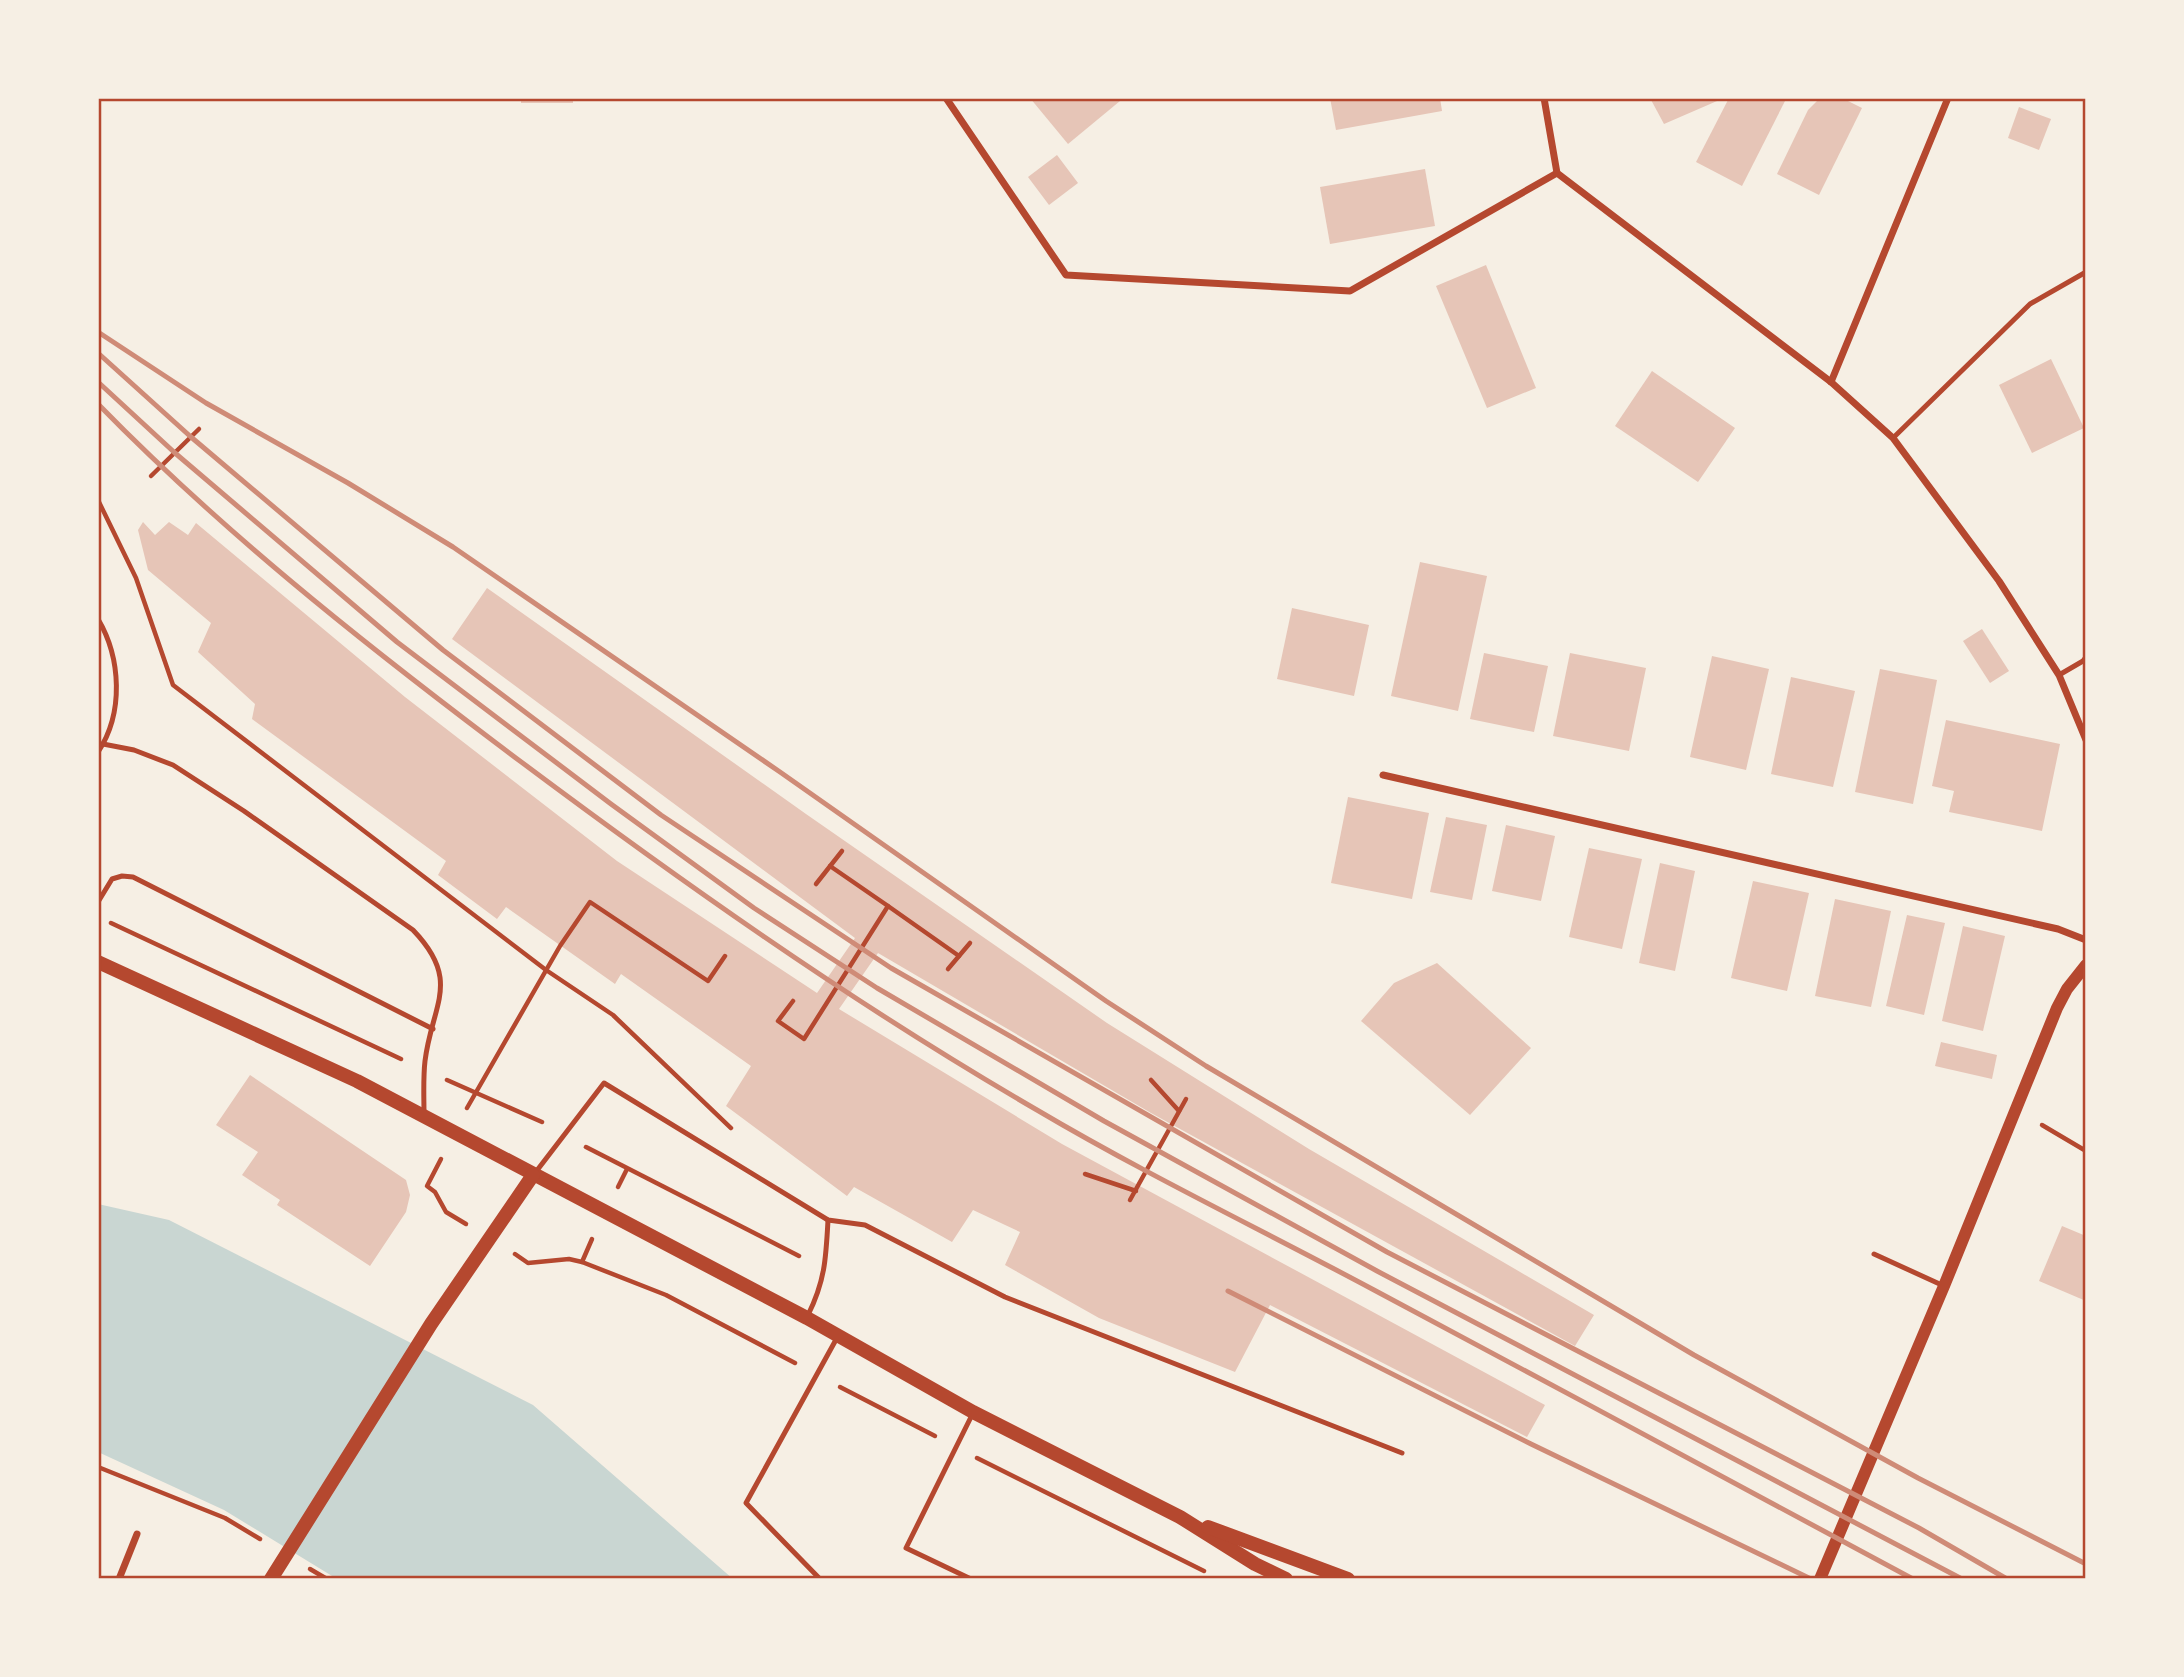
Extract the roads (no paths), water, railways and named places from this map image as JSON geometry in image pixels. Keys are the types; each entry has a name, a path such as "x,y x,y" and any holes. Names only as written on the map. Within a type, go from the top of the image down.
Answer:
{"main road":[{"path":"98,962 255,1032 424,1116 807,1318 973,1412 1180,1517 1255,1564 1286,1579"},
{"path":"271,1579 431,1324 533,1175"},
{"path":"1180,1517 1348,1579"}],"street":[{"path":"946,98 1066,275 1350,291 1557,173"},
{"path":"1544,98 1557,173 1831,382 1893,438 1999,581 2059,675 2086,740"},
{"path":"1831,382 1948,98"},
{"path":"1384,775 2057,929 2086,940"},
{"path":"1820,1579 1944,1286 2057,1008 2067,989 2086,965"},
{"path":"120,1579 137,1534"}],"lane":[{"path":"1893,438 2030,304 2086,272"},
{"path":"98,619 111,648 117,692 113,718 98,752"},
{"path":"2059,675 2083,662 2086,657"},
{"path":"103,744 134,750 173,765 244,811 413,930 436,957 441,999 425,1070 424,1116"},
{"path":"98,902 112,879 133,877 433,1029"},
{"path":"533,1175 604,1083 828,1220 864,1225 1005,1297 1402,1452"},
{"path":"807,1318 820,1292 825,1269 828,1220"},
{"path":"1874,1254 1944,1286"},
{"path":"820,1579 746,1503 838,1336"},
{"path":"971,1579 906,1548 973,1412"}],"railway":[{"path":"98,332 206,403 348,483 453,547 1106,1001 1206,1066 1694,1355 1918,1478 2086,1564"},
{"path":"98,353 191,437 443,650 661,815 891,968 1387,1252 1919,1528 2007,1579"},
{"path":"98,382 175,453 397,642 754,908 877,988 1104,1121 1377,1271 1962,1579"},
{"path":"98,404 241,539 392,663 561,792 829,981 967,1068 1120,1157 1913,1579"},
{"path":"1228,1291 1531,1444 1811,1579"}]}
